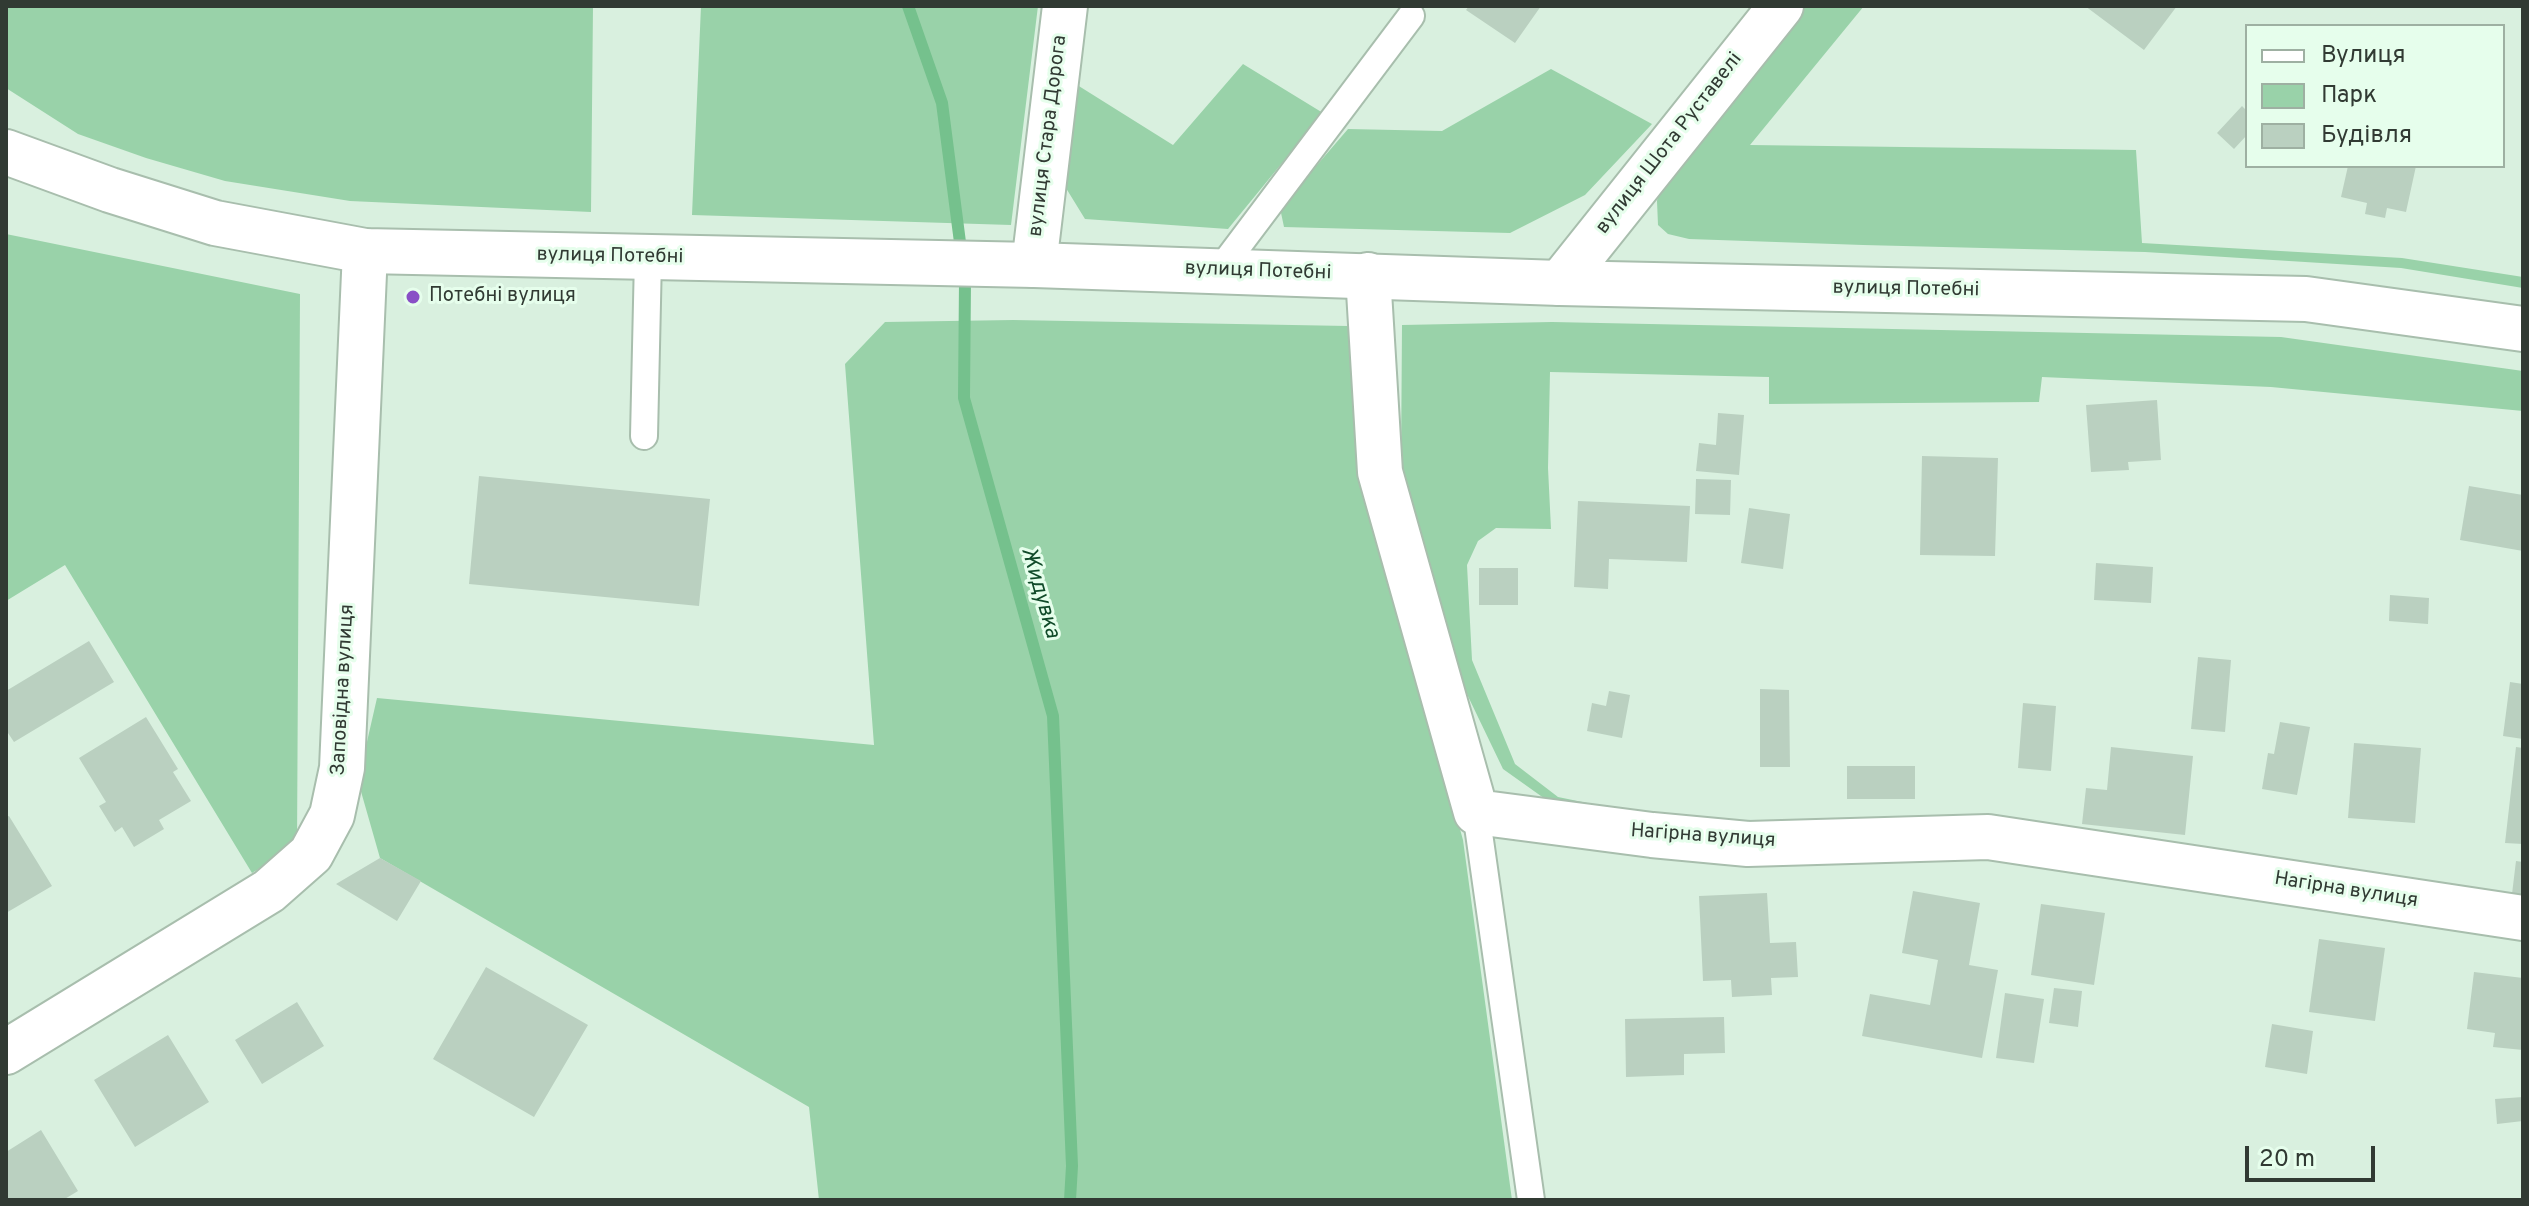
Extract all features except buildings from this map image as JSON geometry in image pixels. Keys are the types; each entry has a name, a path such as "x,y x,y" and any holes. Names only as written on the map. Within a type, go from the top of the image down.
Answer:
{"street":[{"name":"вулиця Стара Дорога","path":"1016,265 1065,6"},
{"name":"вулиця Шота Руставелі","path":"1560,283 1781,6"},
{"name":"вулиця Потебні","path":"6,152 110,190 215,223 365,251 1016,265 1560,283 2306,299 2523,329"},
{"name":"Заповідна вулиця","path":"6,1052 269,891 311,854 332,815 342,768 365,251"},
{"path":"1368,275 1380,472 1476,812"},
{"name":"Нагірна вулиця","path":"1476,812 1748,844 1988,837 2523,918"}],"lane":[{"path":"1219,271 1411,16"},
{"path":"644,436 648,258"},
{"path":"1476,812 1531,1200"}],"green space":[{"path":"6,6 593,6 591,212 350,201 225,181 146,158 78,134 6,88"},
{"path":"701,6 1038,6 1011,225 692,215"},
{"path":"1806,6 1864,6 1750,145 2136,150 2142,243 2402,258 2523,277 2523,288 2401,268 2145,252 1689,239 1668,234 1658,225 1657,201 1663,170"},
{"path":"1243,64 1323,113 1228,229 1085,219 1061,180 1074,83 1173,145"},
{"path":"1551,69 1652,124 1585,195 1510,233 1284,227 1280,208 1348,129 1442,131"},
{"path":"6,234 300,294 297,845 252,873 65,565 6,601"},
{"path":"1013,320 1348,326 1361,475 1463,840 1512,1200 819,1200 809,1107 380,858 358,781 377,698 874,745 845,364 885,322"},
{"path":"1552,322 2281,337 2523,371 2523,411 2271,387 2042,377 2039,402 1769,404 1769,377 1550,372 1548,468 1551,529 1496,528 1478,541 1467,565 1472,660 1515,764 1558,797 1646,815 1555,806 1503,769 1465,690 1401,467 1402,325"}],"waterway":[{"name":"Жидувка","path":"908,6 942,103 965,281 964,398 1053,716 1072,1166 1070,1200"}],"place":[{"name":"Потебні вулиця","path":"413,297"}]}
